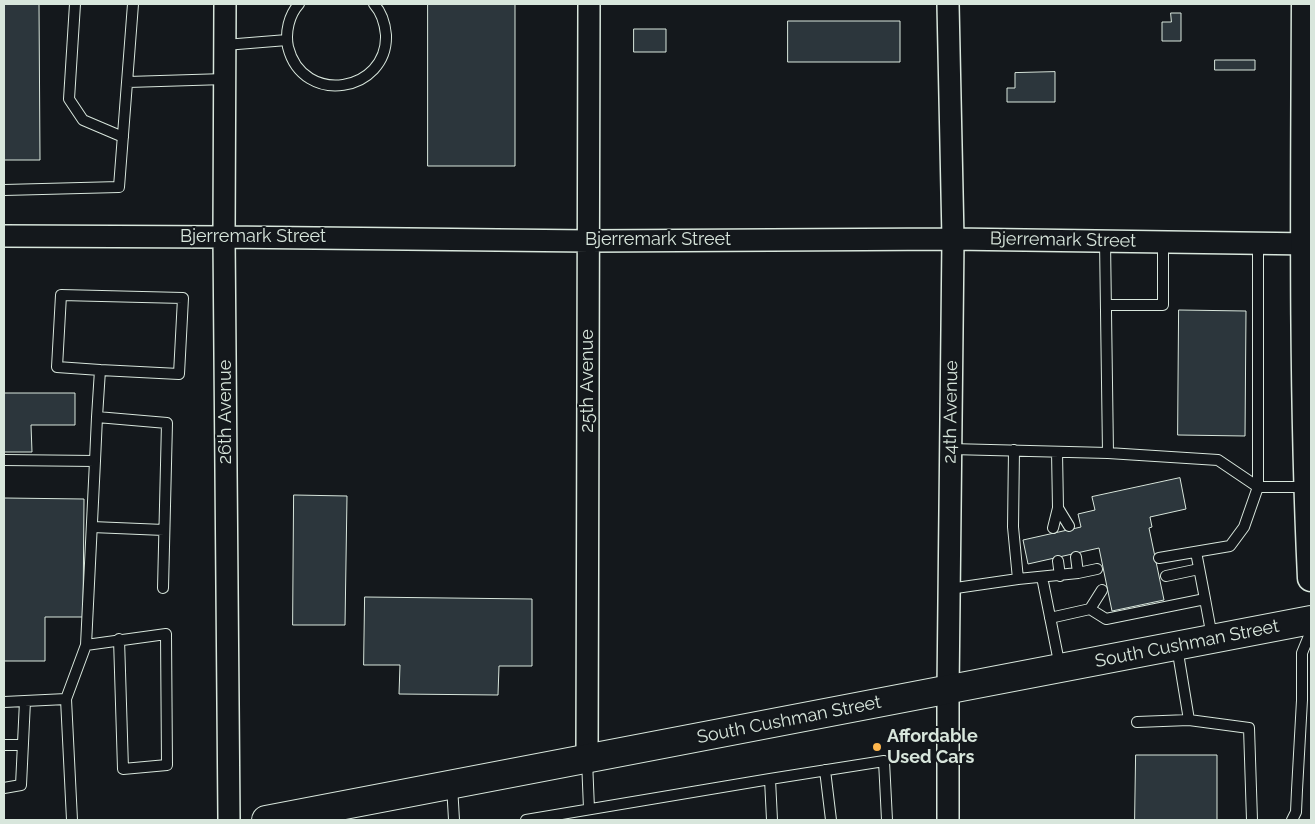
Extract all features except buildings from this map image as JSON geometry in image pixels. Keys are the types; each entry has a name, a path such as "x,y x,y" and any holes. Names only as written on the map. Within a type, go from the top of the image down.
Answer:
{"main road":[{"name":"South Cushman Street","path":"266,820 1311,620"}],"street":[{"name":"26th Avenue","path":"225,4 224,237 229,820"},
{"name":"25th Avenue","path":"587,758 589,4"},
{"name":"24th Avenue","path":"948,4 953,239 948,820"},
{"path":"1305,4 1308,244 1307,487 1311,578"},
{"name":"Bjerremark Street","path":"4,236 589,241 953,239 1308,244"}],"lane":[{"path":"75,4 70,99 83,120 123,136"},
{"path":"4,190 119,187 134,4"},
{"path":"299,4 288,23 287,40 290,56 299,69 312,80 327,85 344,86 359,81 372,71 382,58 386,42 385,26 380,10 374,4"},
{"path":"225,45 287,40"},
{"path":"128,82 225,79"},
{"path":"1105,241 1108,453"},
{"path":"1106,305 1163,304 1163,242"},
{"path":"1159,558 1230,546 1244,527 1258,487 1258,243"},
{"path":"61,295 182,298 179,374 100,370 58,367 61,295"},
{"path":"72,820 66,699 86,644 100,370"},
{"path":"97,417 167,423 163,588"},
{"path":"951,449 1108,453 1218,460 1258,487 1307,487"},
{"path":"1014,450 1013,527 1018,579"},
{"path":"1053,528 1058,508 1057,452"},
{"path":"4,460 95,461"},
{"path":"1058,508 1069,526"},
{"path":"92,527 164,530"},
{"path":"1196,552 1213,639"},
{"path":"1076,557 1078,574"},
{"path":"1058,561 1060,576"},
{"path":"1166,576 1199,569"},
{"path":"949,589 1018,579 1078,574 1097,570"},
{"path":"1042,577 1060,669"},
{"path":"1090,609 1102,590"},
{"path":"1050,618 1090,609 1106,619 1205,599"},
{"path":"1292,820 1296,812 1302,700 1302,653 1311,631"},
{"path":"86,644 119,639 166,634 167,765 123,770 119,639"},
{"path":"1177,646 1189,720"},
{"path":"4,702 66,699"},
{"path":"4,788 21,785 25,701"},
{"path":"1137,722 1189,720 1249,728 1252,820"},
{"path":"4,745 23,745"},
{"path":"587,758 589,809"},
{"path":"526,820 770,778 884,761 887,820"},
{"path":"826,770 831,820"},
{"path":"770,778 772,820"},
{"path":"452,784 454,820"}],"place":[{"name":"Affordable Used Cars","path":"877,747"}]}
